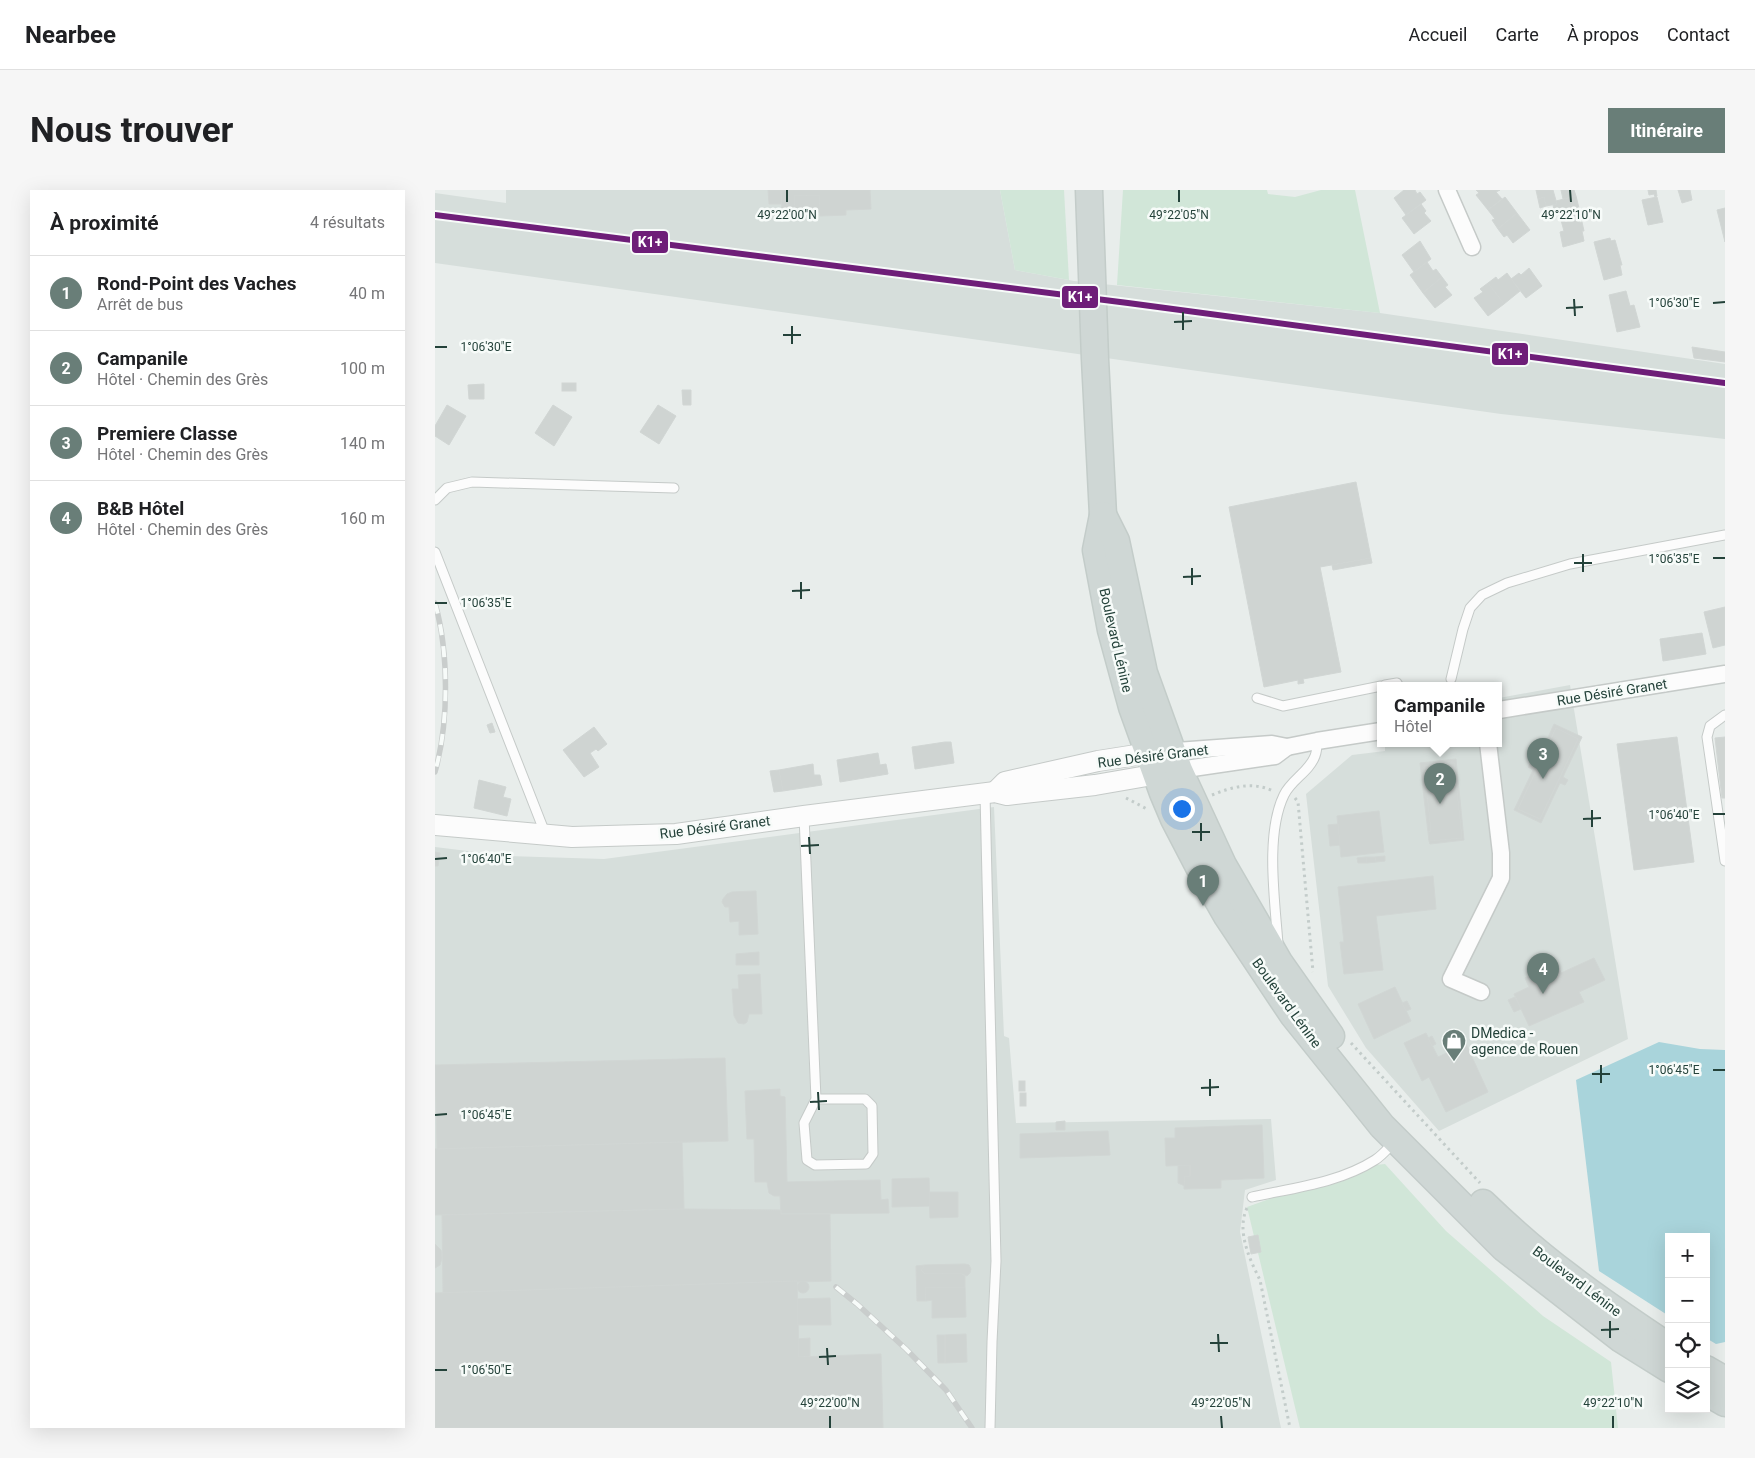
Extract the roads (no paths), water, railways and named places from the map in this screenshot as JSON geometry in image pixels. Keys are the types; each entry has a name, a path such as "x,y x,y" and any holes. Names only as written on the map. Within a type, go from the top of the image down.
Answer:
{"main road":[{"name":"Boulevard Lénine","path":"1089,191 1103,515 1116,541 1164,762 1174,819 1227,916 1293,1015 1382,1126 1504,1248 1621,1340 1667,1368"},
{"name":"Boulevard Lénine","path":"1164,762 1279,962 1325,1029 1377,1094 1459,1181 1521,1238 1567,1276 1665,1343"},
{"path":"1710,1371 1725,1380"},
{"path":"1710,1394 1725,1403"}],"street":[{"path":"1447,190 1472,247"},
{"name":"Rue Désiré Granet","path":"1502,710 1725,674"},
{"name":"Rue Désiré Granet","path":"435,825 572,838 676,834 990,793 1005,782 1098,761 1164,762 1275,756 1287,747 1317,740 1377,732"},
{"path":"1481,992 1451,979 1501,878 1501,853 1488,747"}],"lane":[{"path":"435,500 447,488 472,482 674,488"},
{"path":"1451,679 1470,608 1482,595 1507,583 1569,564 1725,535"},
{"path":"435,552 547,836"},
{"path":"1257,698 1283,706 1377,687"},
{"path":"1725,715 1710,726 1707,737 1725,861"},
{"path":"1279,962 1273,881 1274,835 1284,794 1316,755 1317,740"},
{"path":"990,793 996,1261 990,1428"},
{"path":"804,816 816,1099 804,1124 807,1160 815,1165 866,1164 873,1154 872,1106 865,1099 816,1099"},
{"path":"1252,1197 1334,1179 1357,1170 1377,1159 1396,1140"}],"water":[{"path":"1659,1042 1700,1049 1725,1050 1725,1342 1716,1344 1710,1340 1710,1233 1665,1233 1665,1313 1599,1271 1576,1080"}],"railway":[{"path":"435,603 440,622 445,665 443,732 435,772"},
{"path":"836,1287 906,1349 946,1390 972,1428"}],"place":[{"name":"Premiere Classe","path":"1543,779"},
{"name":"Campanile","path":"1440,804"},
{"name":"Rond-Point des Vaches","path":"1203,906"},
{"name":"B&B Hôtel","path":"1543,994"},
{"name":"DMedica - agence de Rouen","path":"1454,1062"}]}
